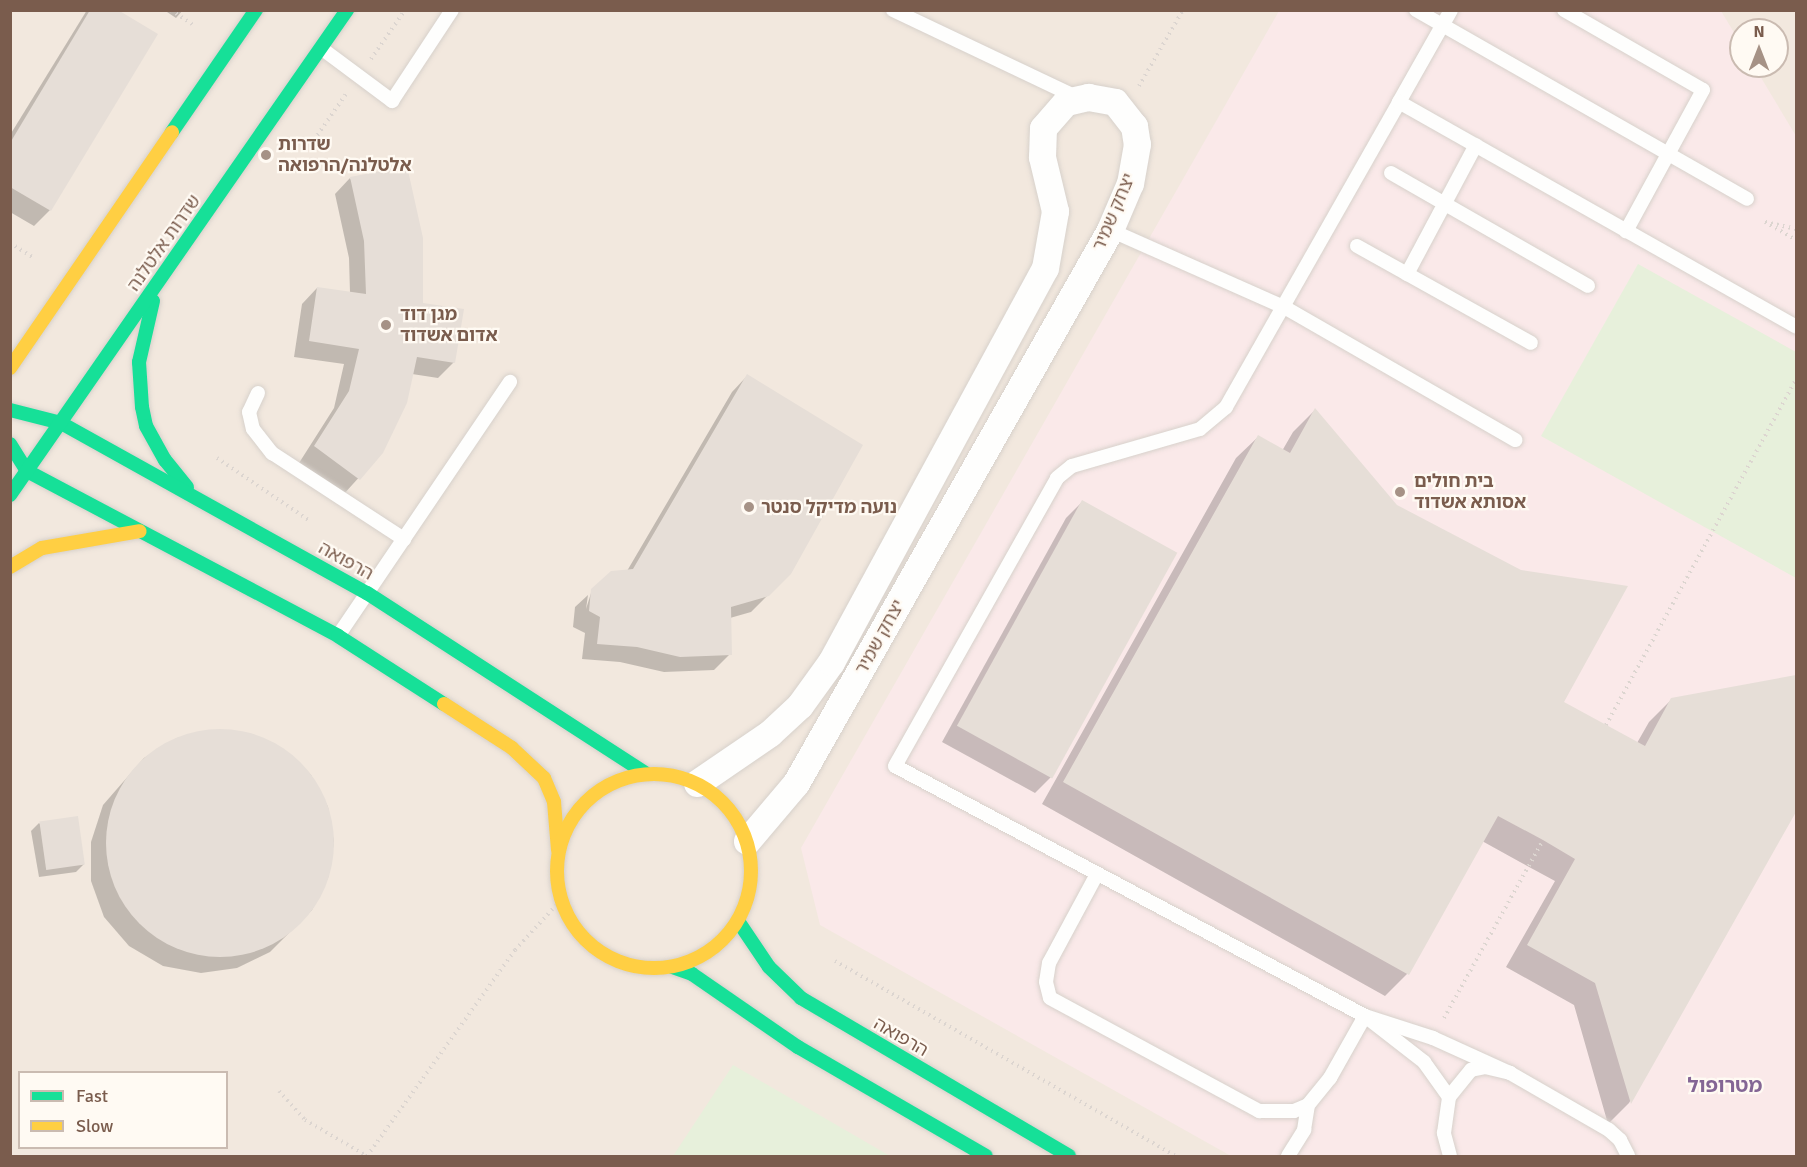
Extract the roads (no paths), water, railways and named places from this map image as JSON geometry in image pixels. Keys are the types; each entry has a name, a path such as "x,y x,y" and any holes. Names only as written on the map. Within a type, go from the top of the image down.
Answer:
{"street":[{"path":"10,368 256,10"},
{"name":"שדרות אלטלנה","path":"10,495 347,10"},
{"name":"יצחק שמיר","path":"697,783 770,733 800,705 831,662 1045,268 1055,211 1042,157 1041,135 1058,108 1078,98 1115,102 1125,110 1134,126 1137,144 1130,183 1110,230 796,783 747,841"},
{"path":"156,286 139,362 142,407 146,426 165,460 196,498"},
{"name":"הרפואה","path":"10,410 61,423 367,593 647,774"},
{"path":"10,444 27,471 338,636 512,748 544,778 554,802 558,850 555,875 560,901 574,928 595,950 631,966 672,967 692,974 798,1047 986,1156"},
{"path":"10,567 42,548 82,538 140,531"},
{"path":"558,850 569,821 589,797 616,780 647,774 672,775 697,783 718,798 736,817 747,841 752,868 749,895 738,921 721,943 698,958 672,967"},
{"name":"הרפואה","path":"738,921 769,967 801,998 1069,1156"}],"lane":[{"path":"321,48 392,101 452,10"},
{"path":"893,10 1078,98"},
{"path":"1416,10 1747,199"},
{"path":"1450,10 1237,390 1215,419 1191,432 1072,466 1057,478 895,766 1365,1016 1433,1038 1510,1073 1609,1130 1620,1140 1628,1156"},
{"path":"1567,11 1703,90 1626,231"},
{"path":"1399,102 1797,327"},
{"path":"1407,273 1476,146"},
{"path":"1391,173 1588,286"},
{"path":"1110,230 1284,307 1515,440"},
{"path":"1358,246 1531,343"},
{"path":"338,636 510,382"},
{"path":"258,393 249,412 253,429 272,453 404,539"},
{"path":"1097,874 1049,963 1046,982 1050,998 1258,1111 1294,1111 1308,1105 1330,1078 1365,1016"},
{"path":"1365,1016 1424,1062 1449,1097"},
{"path":"1450,1156 1444,1133 1449,1097 1472,1070 1485,1067 1510,1073"},
{"path":"1288,1156 1304,1130 1308,1105"}],"place":[{"name":"שדרות אלטלנה/הרפואה","path":"266,155"},
{"name":"מגן דוד אדום אשדוד","path":"386,325"},
{"name":"בית חולים אסותא אשדוד","path":"1400,492"},
{"name":"נועה מדיקל סנטר","path":"749,507"}],"district":[{"name":"מטרופול","path":"1725,1085"}]}
